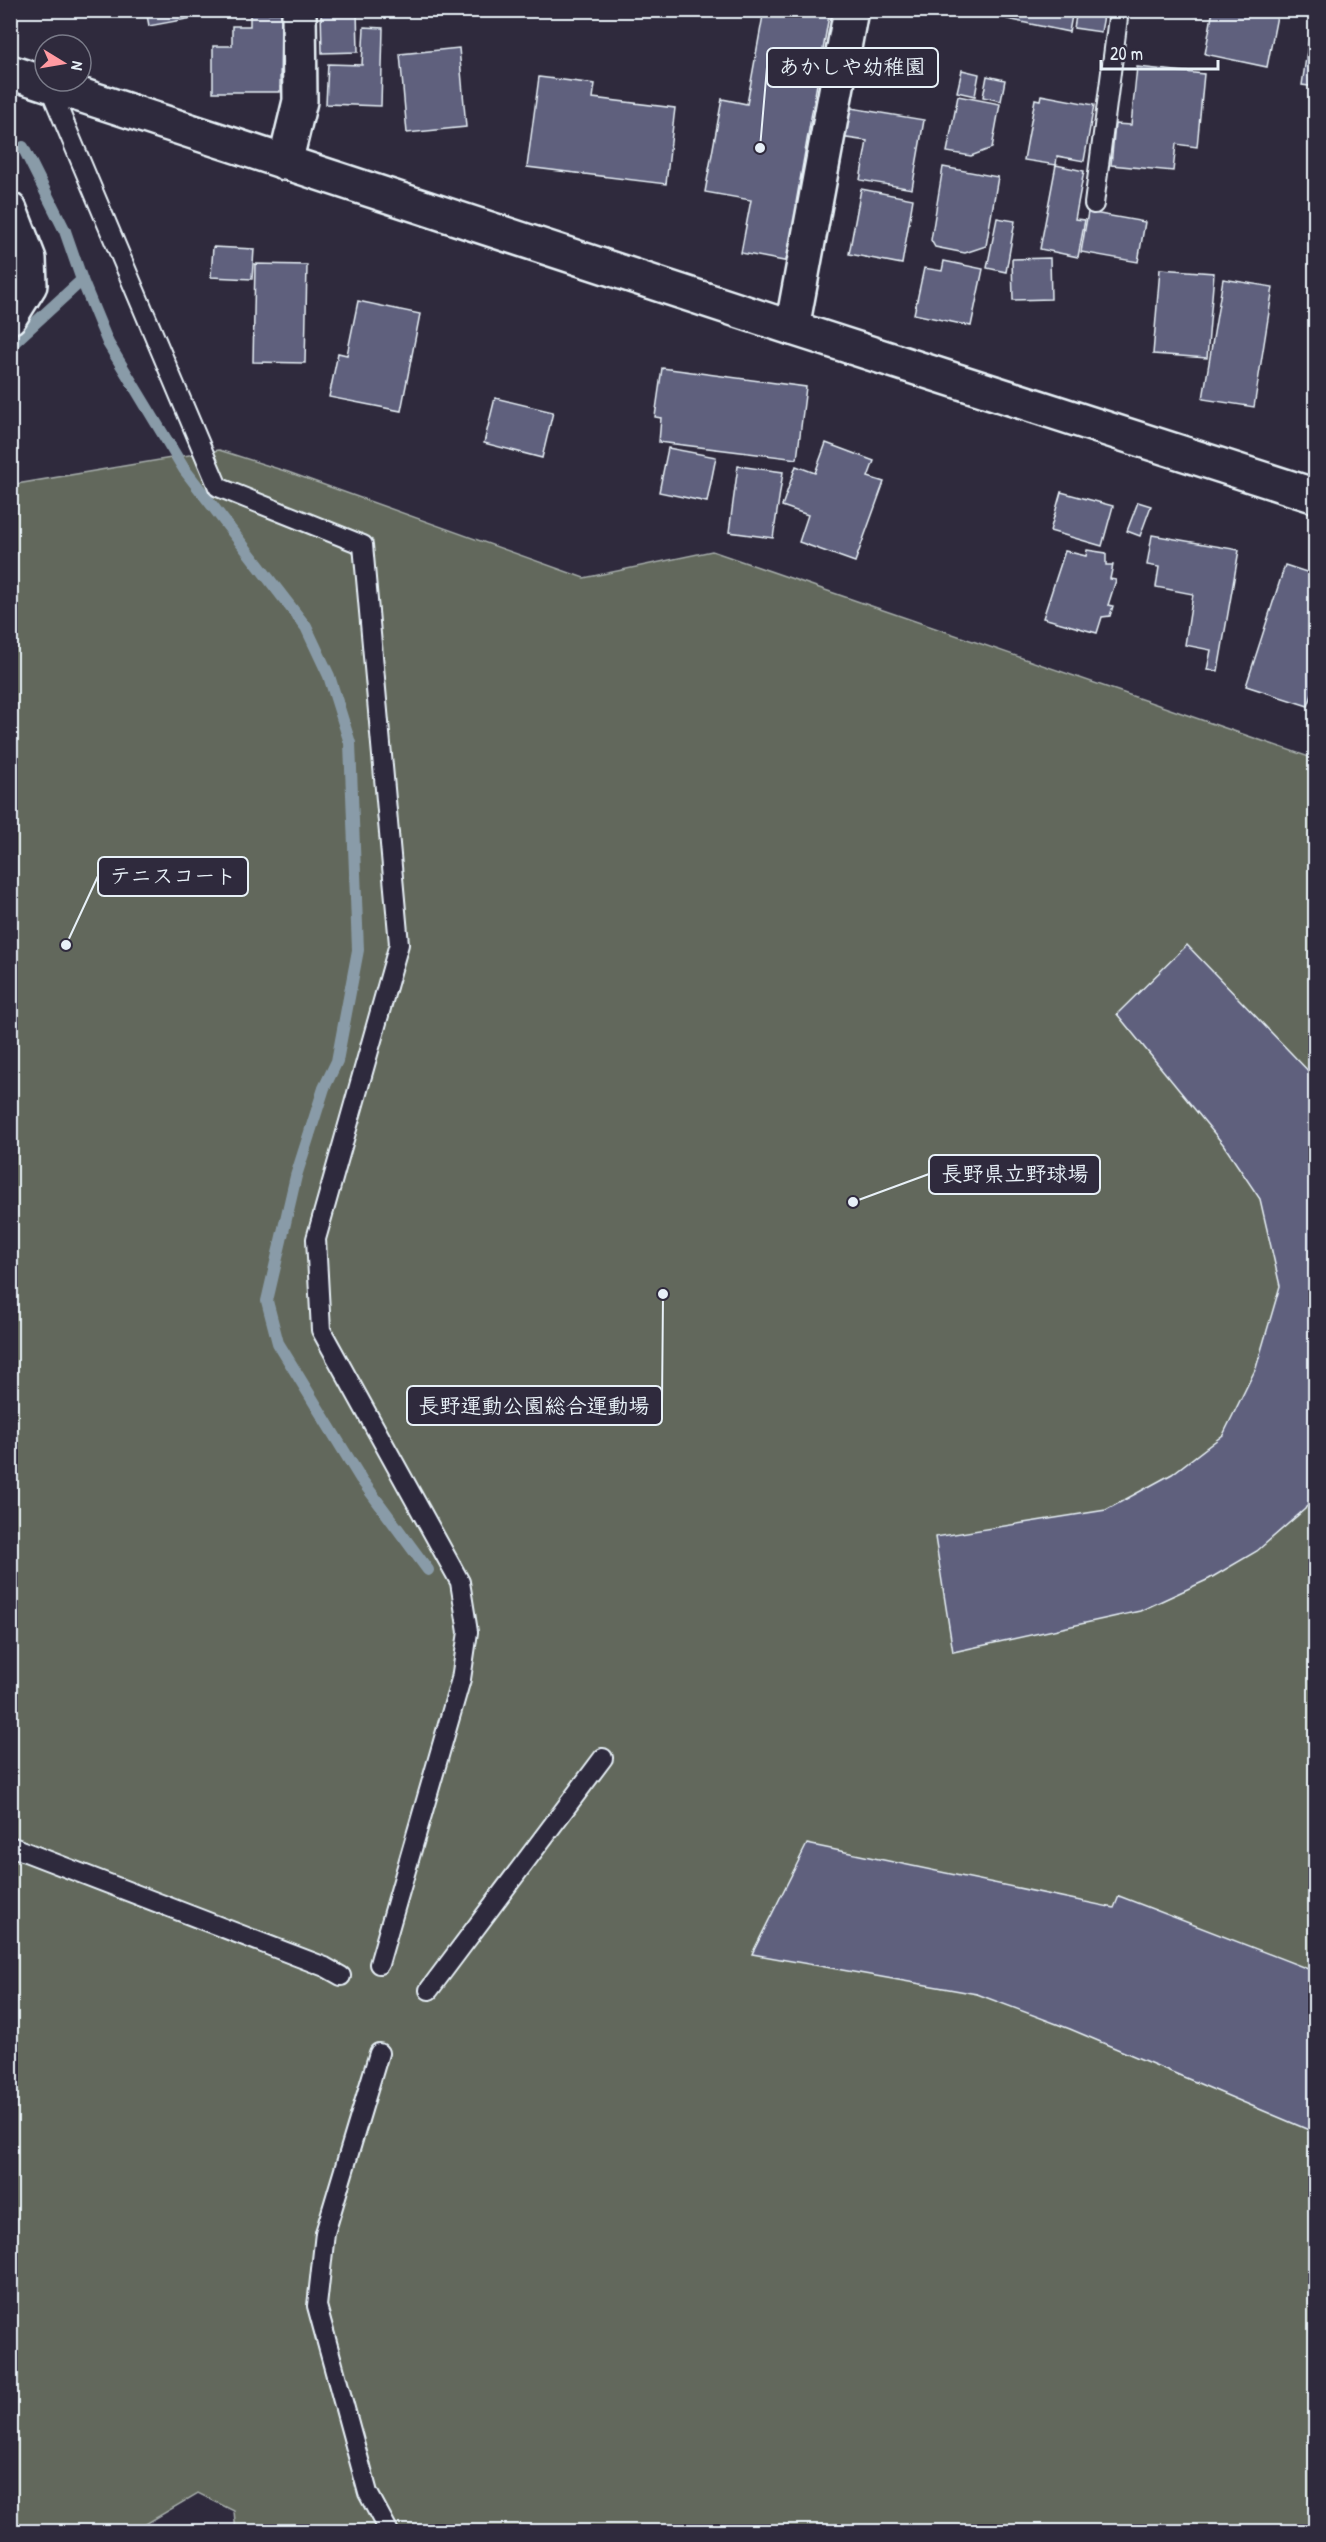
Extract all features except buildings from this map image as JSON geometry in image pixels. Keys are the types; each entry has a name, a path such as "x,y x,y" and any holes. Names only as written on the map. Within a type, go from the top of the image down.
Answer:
{"street":[{"path":"285,162 300,101 299,10"},
{"path":"792,328 851,10"},
{"path":"10,72 33,78"},
{"path":"81,93 792,328 1316,496"},
{"path":"10,210 29,259 30,285 10,317"}],"lane":[{"path":"1094,204 1119,10"},
{"path":"53,93 218,487 363,545 399,944 316,1239 321,1330 460,1582 468,1632 461,1679 379,1964"},
{"path":"429,1990 603,1758"},
{"path":"10,1846 325,1967 341,1976"},
{"path":"379,2052 325,2233 317,2306 368,2493 389,2532"}],"green space":[{"path":"219,450 288,472 584,578 712,551 1315,759 1315,2531 236,2532 234,2511 198,2493 134,2531 11,2531 11,485"}],"waterway":[{"path":"23,147 65,231 108,343 184,469 306,627 329,676 350,743 358,950 337,1061 324,1088 296,1176 267,1301 278,1343 361,1479 428,1570"},
{"path":"10,346 82,280"}],"place":[{"name":"あかしや幼稚園","path":"760,148"},
{"name":"テニスコート","path":"66,945"},
{"name":"長野県立野球場","path":"853,1202"},
{"name":"長野運動公園総合運動場","path":"663,1294"}]}
